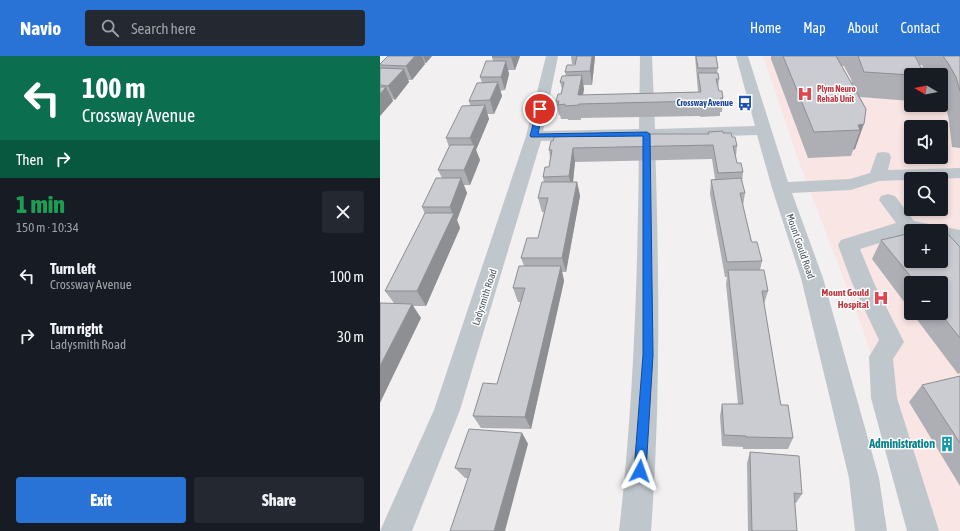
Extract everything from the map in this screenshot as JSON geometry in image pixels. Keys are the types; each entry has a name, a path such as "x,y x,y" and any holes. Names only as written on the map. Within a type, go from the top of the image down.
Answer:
{"street":[{"name":"Ladysmith Road","path":"396,531 447,410 534,136 552,56"},
{"path":"635,531 648,355 646,56"},
{"name":"Mount Gould Road","path":"742,56 781,188 812,278 864,478 871,531"},
{"path":"534,136 763,130"},
{"path":"878,176 883,157"},
{"path":"781,188 851,184 878,176 960,172"},
{"path":"888,200 906,224"},
{"path":"904,227 848,245 863,284 892,342 881,357 884,398 923,531"},
{"path":"948,233 960,239"}],"shaded area":[{"name":"Mount Gould Hospital","path":"763,56 960,56 960,531 924,531 863,329 801,167"}],"building":[{"path":"388,56 415,56 406,66 380,65"},
{"path":"493,56 512,56 492,57"},
{"path":"577,56 592,56 590,71 565,72 567,65 575,65"},
{"path":"696,56 716,56 718,68 698,68"},
{"path":"783,56 836,56 866,109 864,124 858,125 860,130 814,132"},
{"path":"858,56 915,56 921,68 904,68 904,75 864,72"},
{"path":"943,56 960,56 960,91 956,77"},
{"path":"486,61 506,61 501,77 480,77"},
{"path":"380,68 404,69 388,86 380,85"},
{"path":"698,73 718,73 719,79 716,79 719,91 722,91 723,98 721,98 721,101 700,103 700,101 579,104 565,106 565,104 558,105 559,101 556,101 558,94 561,94 564,82 560,82 562,76 582,75 578,95 701,92"},
{"path":"498,82 490,100 469,101 477,83"},
{"path":"380,87 386,87 380,94"},
{"path":"485,105 470,138 446,138 462,106"},
{"path":"723,131 723,133 731,133 732,137 735,137 737,146 733,146 737,163 741,163 743,172 718,173 713,145 573,148 569,176 543,177 545,167 549,167 552,150 549,150 551,141 553,141 554,137 563,135 626,136 626,134 709,134 708,132"},
{"path":"450,145 475,145 464,170 438,170"},
{"path":"436,178 461,178 450,207 422,207"},
{"path":"741,178 745,193 740,193 751,240 752,242 757,242 762,261 727,262 711,180"},
{"path":"542,182 577,182 562,258 521,258 527,238 538,238 548,198 538,198"},
{"path":"425,213 454,213 417,291 385,291"},
{"path":"948,234 960,247 960,338 946,320 948,320 948,276 910,276 881,240 904,235 904,268 948,268"},
{"path":"519,266 561,266 525,417 473,416 483,383 497,384 525,288 513,288"},
{"path":"728,270 764,270 768,291 762,291 780,400 781,405 788,405 793,438 724,435 722,404 743,404"},
{"path":"380,303 412,304 380,366"},
{"path":"960,376 960,443 922,385"},
{"path":"469,429 522,433 494,531 450,531 471,469 455,468"},
{"path":"750,452 799,456 802,494 794,493 797,531 752,531"}],"place":[{"name":"Plym Neuro Rehab Unit","path":"805,94"},
{"name":"Crossway Avenue","path":"745,103"},
{"name":"Mount Gould Hospital","path":"881,298"},
{"name":"Administration","path":"947,444"}],"route":[{"path":"540,109 534,136 647,134 648,355 640,471"}]}
